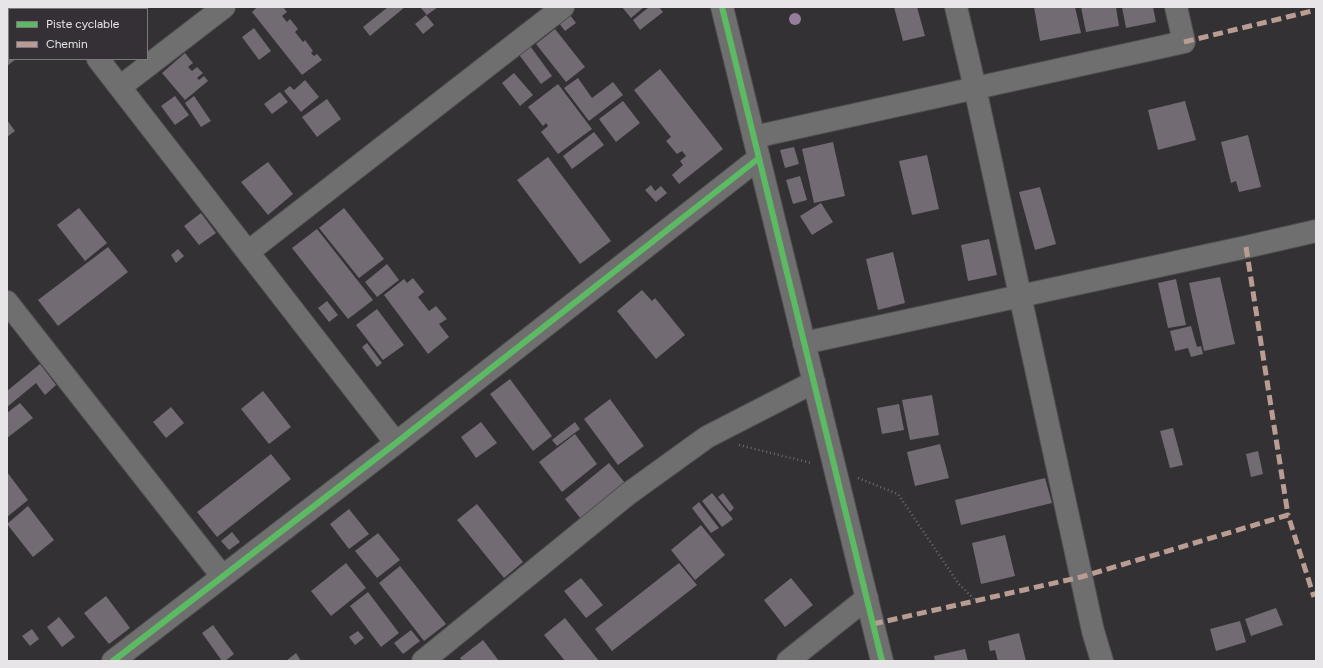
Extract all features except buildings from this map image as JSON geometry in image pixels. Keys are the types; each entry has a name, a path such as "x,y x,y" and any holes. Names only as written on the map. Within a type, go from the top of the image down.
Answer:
{"street":[{"path":"120,87 224,7"},
{"path":"248,252 563,7"},
{"path":"722,7 882,661"},
{"path":"956,7 975,88 1091,623 1102,661"},
{"path":"754,137 1184,42 1176,7"},
{"path":"99,60 396,443"},
{"path":"113,661 396,443 759,158"},
{"path":"804,343 1316,231"},
{"path":"7,302 222,576"},
{"path":"423,661 628,494 707,437 814,382"},
{"path":"788,661 867,598"}],"marked path":[{"path":"1184,42 1312,11"},
{"path":"1246,247 1288,515"},
{"path":"873,624 1081,577 1288,515 1314,597"}],"cycle path":[{"path":"722,7 882,661"},
{"path":"113,661 396,443 759,158"}]}
